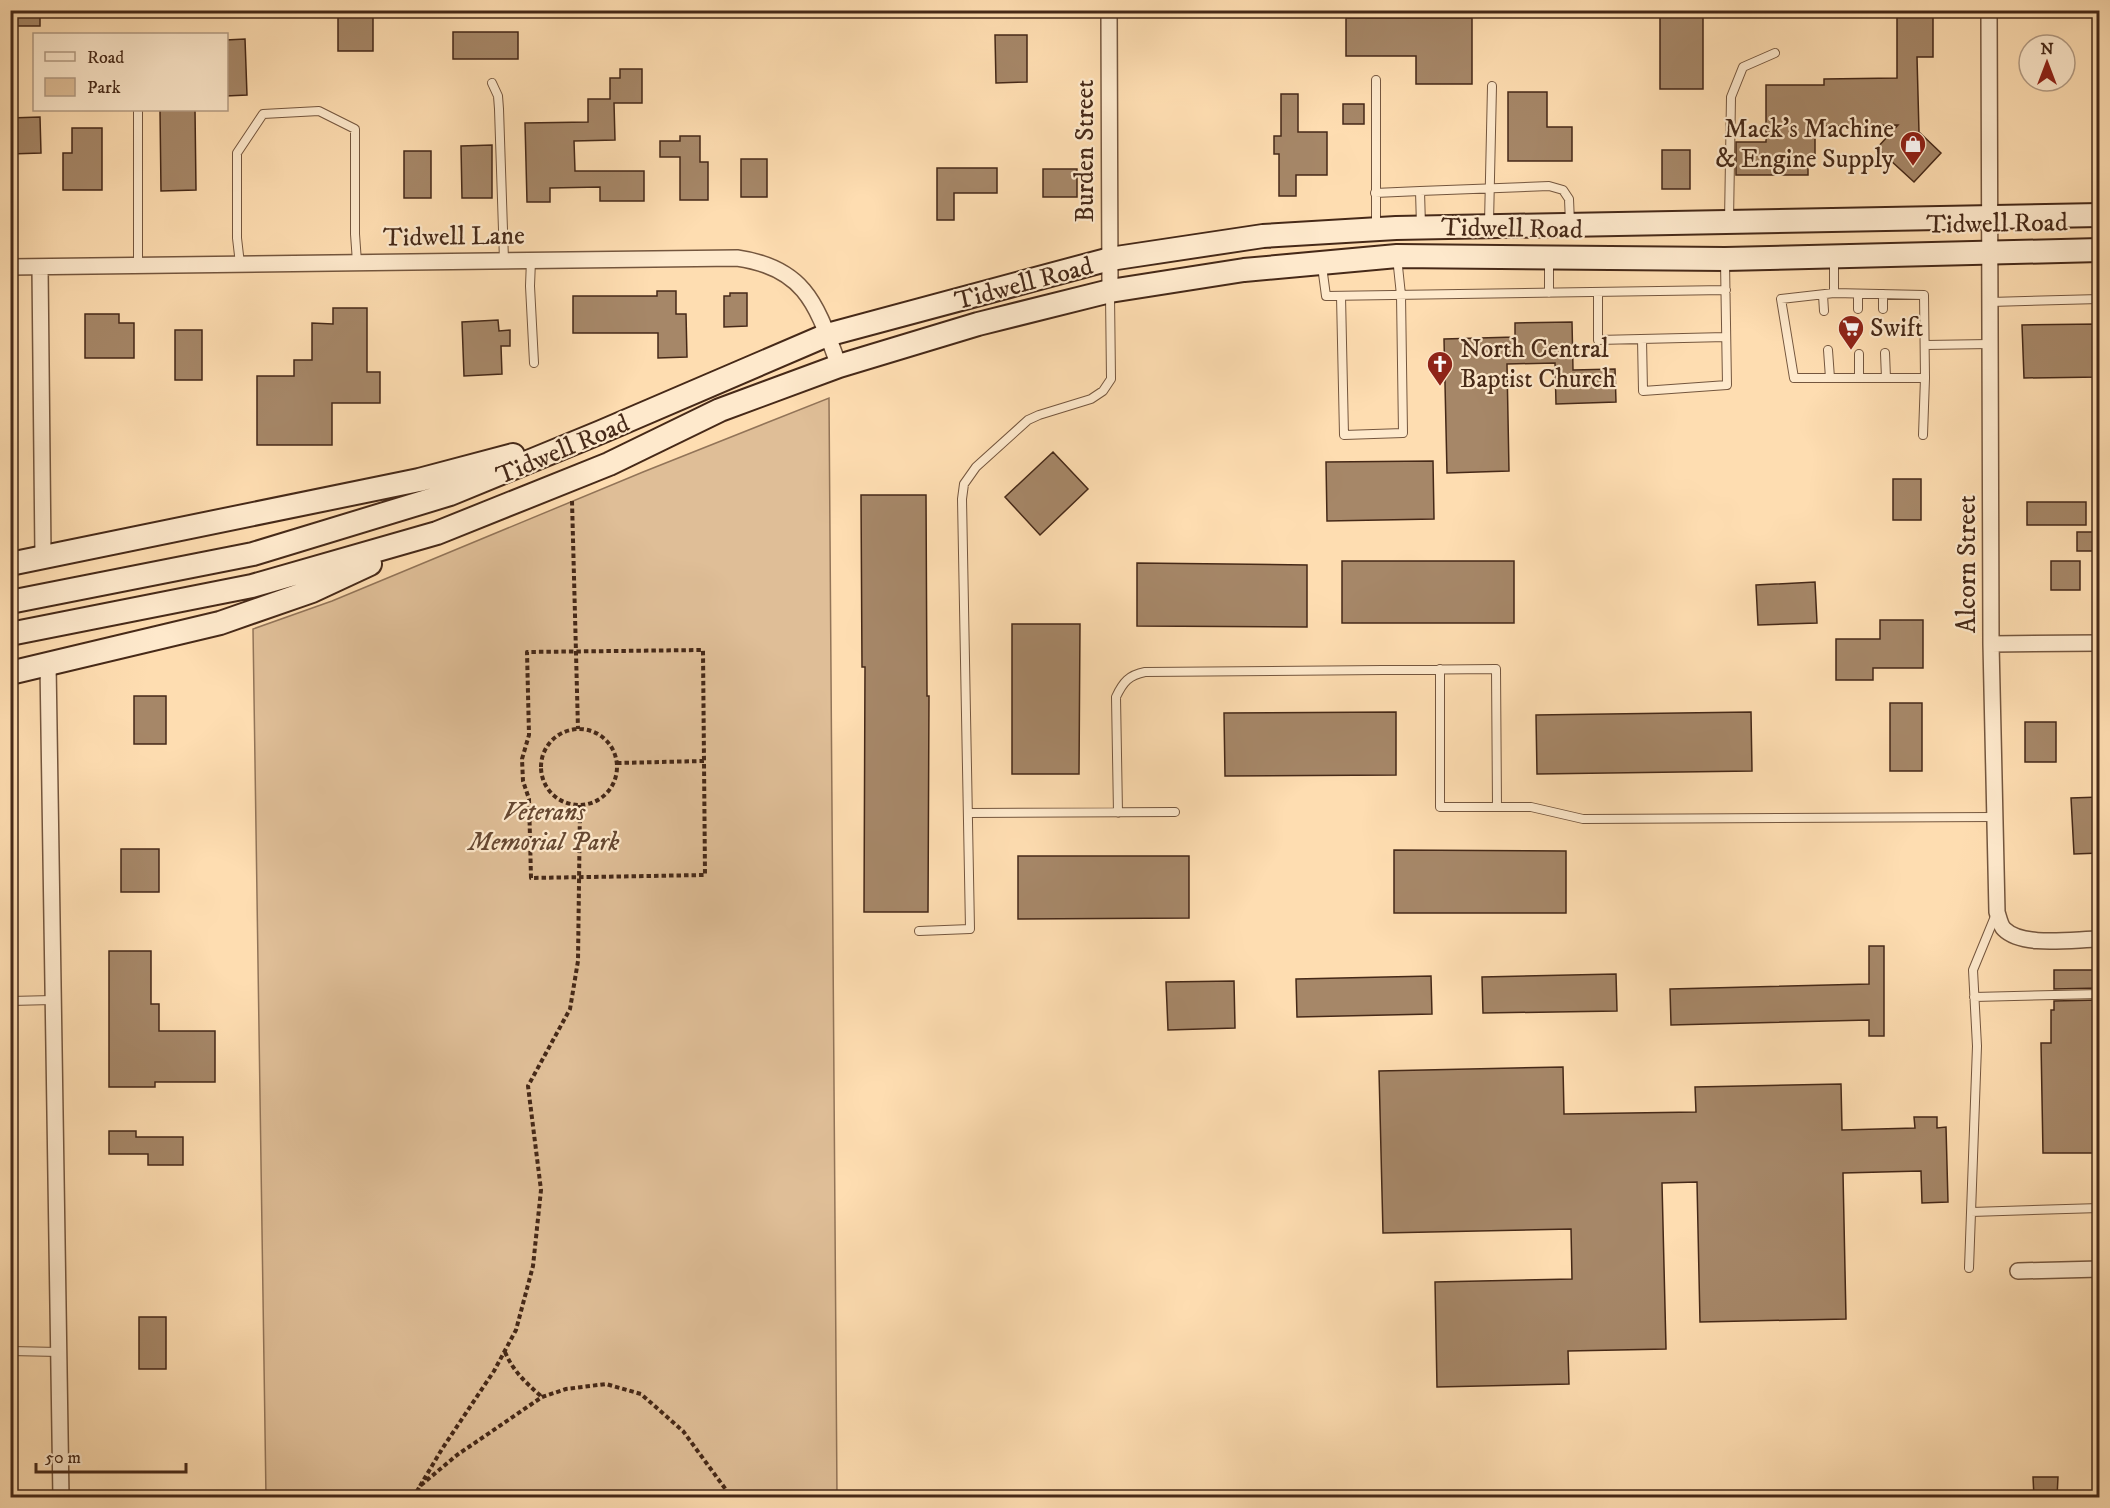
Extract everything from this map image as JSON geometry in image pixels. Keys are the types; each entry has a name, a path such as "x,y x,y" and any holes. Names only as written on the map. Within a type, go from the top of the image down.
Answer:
{"main road":[{"name":"Tidwell Road","path":"10,602 253,554 450,494 827,335 1110,259 1263,237 1421,227 2100,215"},
{"path":"1725,259 1729,222"},
{"path":"1386,229 1397,256"},
{"name":"Tidwell Road","path":"10,634 252,586 437,533 609,464 720,410 839,366 978,324 1110,291 1244,270 1397,256 1725,259 2100,250"},
{"path":"10,564 419,480 601,432"},
{"path":"10,673 220,623 312,591 437,533"}],"street":[{"name":"Burden Street","path":"1109,10 1110,291"},
{"name":"Alcorn Street","path":"1989,10 1991,644 1997,912"},
{"name":"Tidwell Lane","path":"10,267 722,257 765,263 793,279 813,303 839,366"},
{"path":"40,267 43,556"},
{"path":"1991,644 2100,643"},
{"path":"48,664 61,1497"},
{"path":"1997,912 2002,928 2014,936 2028,940 2100,939"},
{"path":"2018,1270 2100,1269"}],"lane":[{"path":"1729,222 1731,97 1743,67 1775,53"},
{"path":"1376,80 1375,193 1386,229"},
{"path":"492,83 498,96 499,109 504,260"},
{"path":"1489,226 1492,87"},
{"path":"138,111 138,265"},
{"path":"240,264 237,238 237,153 263,114 319,111 355,129 357,262"},
{"path":"1375,193 1549,186 1563,190 1569,199 1570,225"},
{"path":"1420,191 1421,227"},
{"path":"1341,296 1344,435 1403,433 1401,295 1397,256"},
{"path":"1834,256 1834,293"},
{"path":"1549,258 1549,293"},
{"path":"1642,339 1643,391 1727,384 1725,259"},
{"path":"531,260 534,363"},
{"path":"1322,263 1326,296 1726,290"},
{"path":"919,931 970,929 962,500 964,484 976,467 1028,420 1091,399 1103,391 1111,379 1110,291"},
{"path":"1598,292 1598,340 1726,337"},
{"path":"1923,435 1925,378 1924,295 1834,293 1781,299 1794,378 1925,378"},
{"path":"1858,294 1858,309"},
{"path":"1883,294 1884,309"},
{"path":"1823,295 1824,311"},
{"path":"1990,302 2100,298"},
{"path":"1925,345 1990,344"},
{"path":"1828,350 1830,378"},
{"path":"1885,353 1886,378"},
{"path":"1859,354 1859,378"},
{"path":"1440,669 1440,807 1531,807 1583,819 1995,817"},
{"path":"1118,813 1116,697 1122,685 1132,675 1144,672 1496,669 1497,807"},
{"path":"968,813 1175,813"},
{"path":"1969,1268 1977,1046 1973,970 1997,912"},
{"path":"1974,997 2100,994"},
{"path":"10,1001 53,1000"},
{"path":"1971,1212 2100,1208"},
{"path":"10,1351 59,1352"}],"path":[{"path":"572,498 578,729"},
{"path":"703,650 704,761 705,875 531,878 529,799 523,781 522,759 529,735 527,652 703,650"},
{"path":"578,729 596,733 604,738 615,754 617,763 615,781 605,796 598,801 580,806 561,801 552,795 546,788 540,768 545,749 551,741 559,734 578,729"},
{"path":"617,763 704,761"},
{"path":"412,1497 494,1371 516,1330 533,1266 541,1190 528,1086 570,1009 578,961 580,806"},
{"path":"505,1351 510,1364 520,1377 542,1397"},
{"path":"420,1486 457,1455 542,1397 566,1389 606,1384 641,1394 683,1431 732,1497"}],"green space":[{"name":"Veterans Memorial Park","path":"829,398 837,1497 266,1497 253,629 332,601 643,472"}],"building":[{"path":"10,10 40,10 40,26 10,26"},
{"path":"338,10 373,10 373,51 338,51"},
{"path":"1897,13 1933,13 1933,57 1917,57 1919,132 1941,153 1914,182 1877,148 1898,125 1815,126 1815,158 1808,158 1808,175 1736,175 1736,142 1766,142 1766,85 1824,85 1824,79 1897,78"},
{"path":"1660,16 1703,16 1703,89 1660,89"},
{"path":"1346,18 1472,18 1472,84 1416,84 1416,56 1346,56"},
{"path":"453,32 518,32 518,59 453,59"},
{"path":"995,35 1027,35 1027,82 996,83"},
{"path":"245,39 247,95 228,96 228,40"},
{"path":"620,69 642,69 642,103 614,103 615,140 574,141 575,171 644,171 644,201 600,201 600,187 550,188 550,202 527,202 525,123 588,122 588,99 610,99 610,78 620,78"},
{"path":"1508,92 1547,92 1547,127 1572,127 1572,161 1508,161"},
{"path":"1281,94 1298,94 1298,132 1327,132 1327,175 1296,175 1296,196 1279,196 1279,154 1274,154 1274,136 1281,136"},
{"path":"1343,104 1364,104 1364,124 1343,124"},
{"path":"160,111 195,111 196,190 161,191"},
{"path":"40,117 41,153 10,154 10,118"},
{"path":"72,128 102,128 102,190 63,190 63,153 72,153"},
{"path":"680,136 700,136 700,162 708,162 708,200 680,200 680,157 660,157 660,141 680,141"},
{"path":"492,145 492,198 462,198 461,146"},
{"path":"1662,150 1690,150 1690,189 1662,189"},
{"path":"404,151 431,151 431,198 404,198"},
{"path":"741,159 767,159 767,197 741,197"},
{"path":"937,168 997,168 997,193 954,193 954,220 937,220"},
{"path":"1043,169 1077,169 1077,197 1043,197"},
{"path":"657,291 676,291 676,314 686,314 687,357 658,358 658,333 573,333 573,296 657,296"},
{"path":"730,293 747,293 747,326 724,327 724,296 730,296"},
{"path":"333,308 367,308 367,372 380,372 380,403 332,403 332,445 257,445 257,376 294,376 294,360 312,360 312,323 333,324"},
{"path":"85,314 119,314 119,323 134,323 134,358 85,358"},
{"path":"498,320 499,331 510,330 510,346 501,346 502,374 464,376 462,322"},
{"path":"1572,322 1573,370 1615,369 1616,402 1556,404 1555,363 1507,364 1509,471 1447,473 1444,339 1515,337 1515,323"},
{"path":"2100,324 2100,377 2024,378 2022,325"},
{"path":"175,330 202,330 202,380 175,380"},
{"path":"1053,452 1088,489 1040,535 1005,497"},
{"path":"1433,461 1434,519 1327,521 1326,462"},
{"path":"1893,479 1921,479 1921,520 1893,520"},
{"path":"861,495 926,495 927,696 929,696 928,912 864,912 865,667 862,667"},
{"path":"2027,502 2086,502 2086,525 2027,525"},
{"path":"2077,532 2098,532 2098,551 2077,551"},
{"path":"1342,561 1514,561 1514,623 1342,623"},
{"path":"2051,561 2080,561 2080,590 2051,590"},
{"path":"1137,563 1307,565 1307,627 1137,626"},
{"path":"1815,582 1817,623 1758,625 1756,585"},
{"path":"1880,620 1923,620 1923,668 1873,668 1873,680 1836,680 1836,639 1880,639"},
{"path":"1012,624 1080,624 1079,774 1012,774"},
{"path":"134,696 166,696 166,744 134,744"},
{"path":"1890,703 1922,703 1922,771 1890,771"},
{"path":"1396,712 1396,775 1225,776 1224,713"},
{"path":"1751,712 1752,771 1537,774 1536,715"},
{"path":"2025,722 2056,722 2056,762 2025,762"},
{"path":"2100,797 2100,853 2074,854 2071,798"},
{"path":"121,849 159,849 159,892 121,892"},
{"path":"1394,850 1566,851 1566,913 1394,913"},
{"path":"1018,856 1189,856 1189,918 1018,919"},
{"path":"1869,946 1884,946 1884,1036 1869,1036 1869,1020 1671,1025 1670,989 1869,984"},
{"path":"109,951 151,951 151,1004 159,1004 159,1031 215,1031 215,1082 155,1082 155,1087 109,1087"},
{"path":"2054,970 2100,970 2100,988 2054,989"},
{"path":"1616,974 1617,1011 1483,1013 1482,977"},
{"path":"1431,976 1432,1014 1297,1017 1296,979"},
{"path":"1234,981 1235,1028 1168,1030 1166,982"},
{"path":"2100,1000 2100,1153 2043,1153 2041,1043 2051,1043 2051,1010 2054,1010 2054,1001"},
{"path":"1563,1067 1564,1114 1696,1112 1695,1087 1841,1084 1842,1130 1915,1128 1914,1117 1937,1117 1937,1128 1946,1127 1948,1202 1922,1203 1921,1171 1843,1173 1846,1319 1700,1322 1697,1182 1662,1183 1666,1349 1568,1351 1569,1384 1437,1387 1435,1282 1572,1279 1571,1229 1383,1233 1379,1071"},
{"path":"109,1131 136,1131 136,1137 183,1137 183,1165 148,1165 148,1154 109,1154"},
{"path":"139,1317 166,1317 166,1369 139,1369"},
{"path":"2033,1477 2058,1477 2057,1497 2034,1497"}],"place":[{"name":"Mack's Machine & Engine Supply","path":"1913,167"},
{"name":"Swift","path":"1851,351"},
{"name":"North Central Baptist Church","path":"1440,387"}]}
